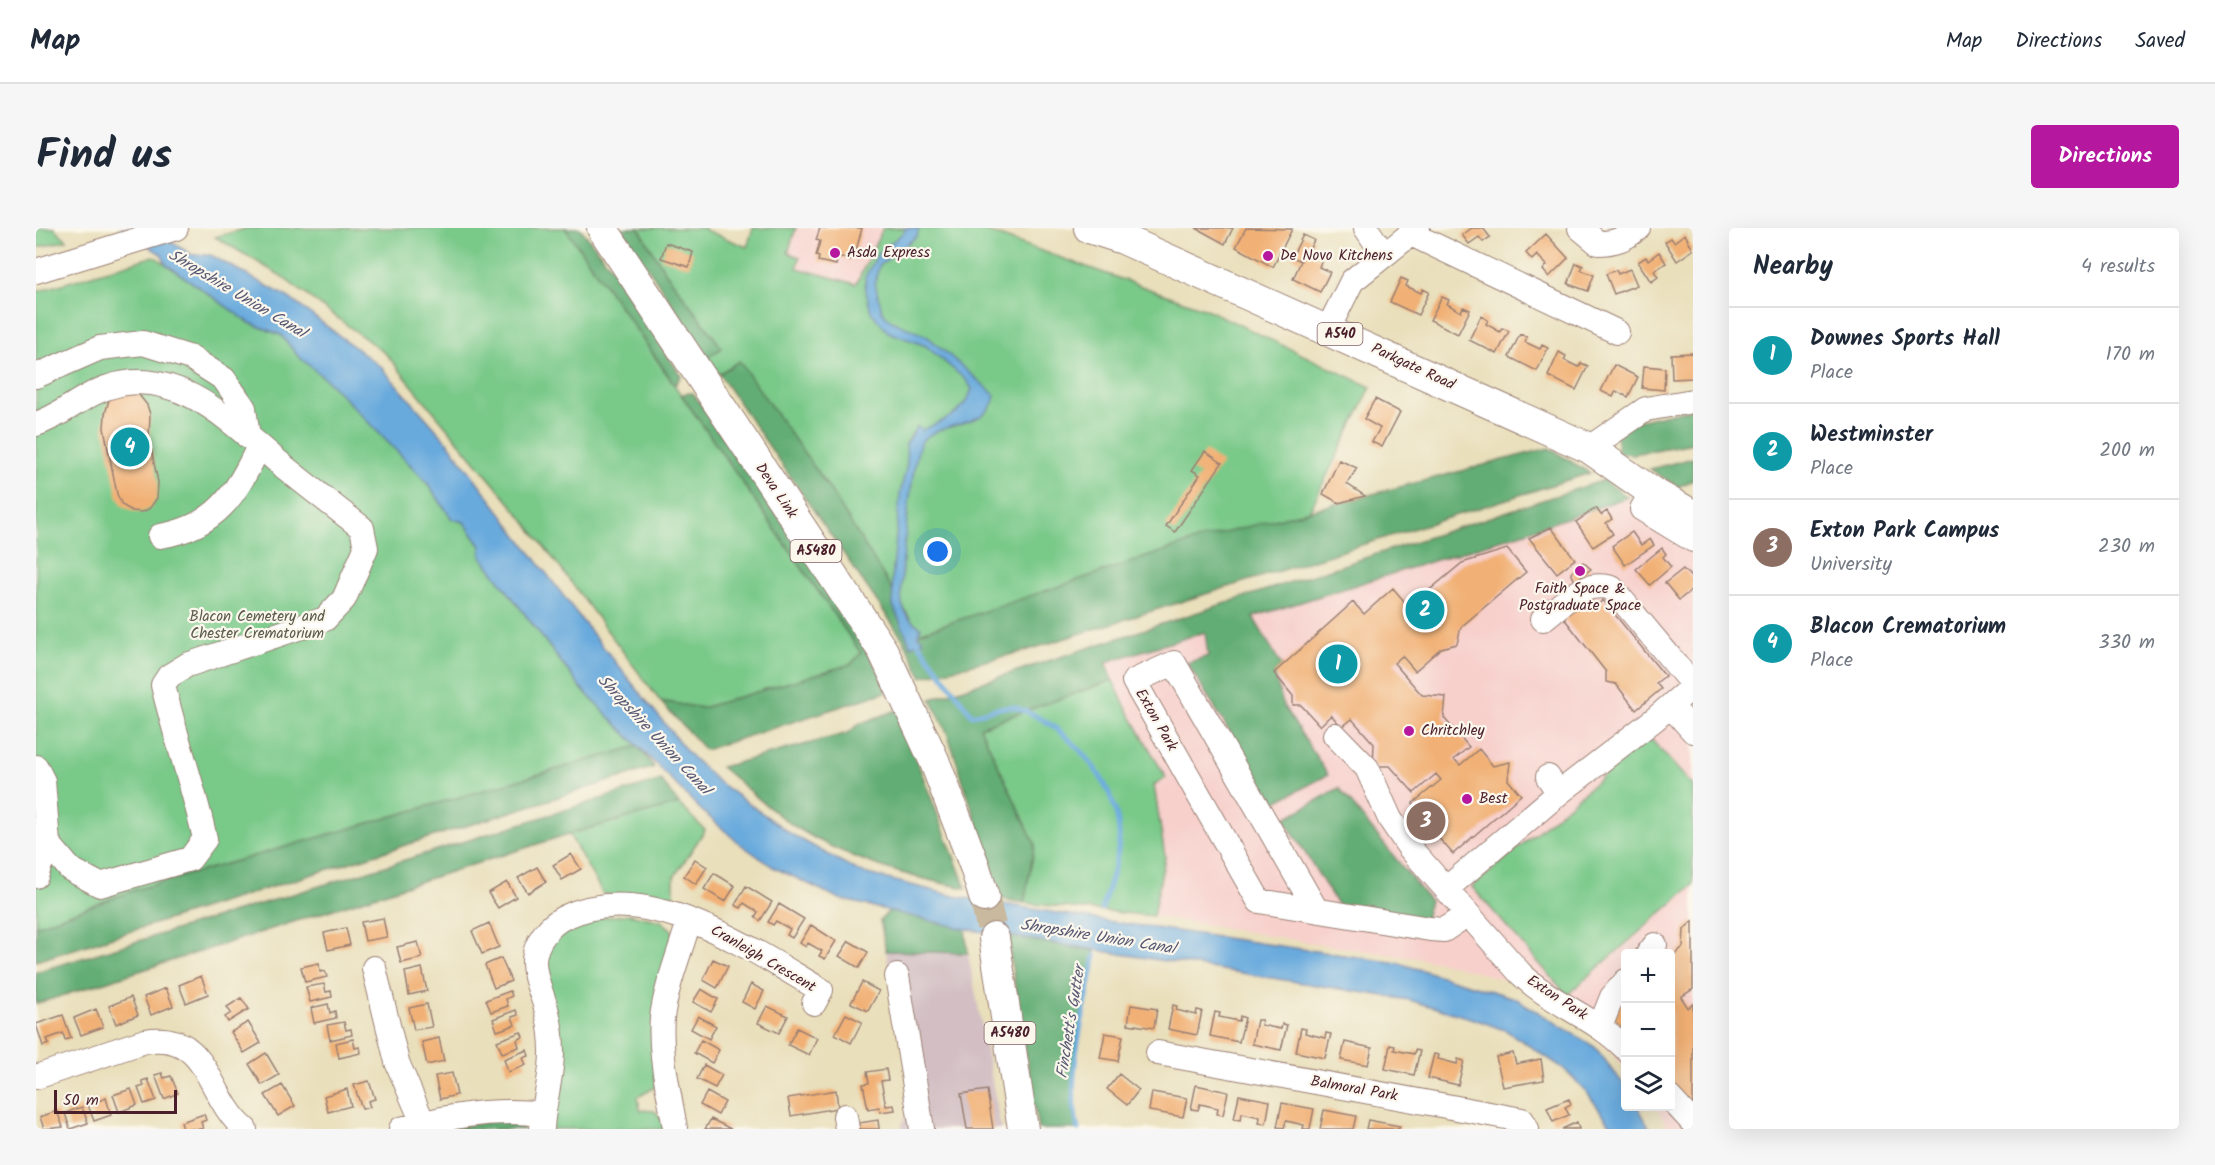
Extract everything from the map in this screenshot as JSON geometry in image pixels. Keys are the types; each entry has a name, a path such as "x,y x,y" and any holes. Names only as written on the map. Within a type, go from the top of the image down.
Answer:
{"main road":[{"name":"Deva Link","path":"602,228 883,651 934,760 975,867 984,897"},
{"name":"Parkgate Road","path":"1089,228 1126,234 1589,448 1652,492 1693,515"},
{"name":"A5480","path":"994,938 1023,1129"}],"street":[{"path":"36,271 176,228"},
{"path":"1366,228 1384,255"},
{"path":"1580,228 1598,243 1612,243 1624,239 1638,228"},
{"path":"1328,329 1352,281 1414,231 1617,332"},
{"path":"36,376 100,348 143,343 191,358 224,379 244,408 253,441 245,476 221,509 207,520 178,533 160,536"},
{"path":"36,424 49,420 65,408 109,386 149,382 179,390 210,405 362,528 366,549 344,598 325,619 187,665 169,676 163,685 176,738 197,802 205,839 190,859 100,885 70,869 48,843"},
{"path":"1589,448 1646,409 1693,400"},
{"path":"1652,492 1642,509 1693,540"},
{"path":"1446,889 1554,785 1671,706 1693,686 1612,588 1599,585 1586,586 1543,619"},
{"name":"Exton Park","path":"1316,908 1173,663 1134,681 1259,901 1316,908 1444,930 1468,914"},
{"path":"1671,706 1693,731"},
{"name":"Exton Park","path":"1335,735 1367,768 1390,819 1409,847 1528,982 1600,1027 1621,1045"},
{"path":"36,767 43,782 48,843 36,876"},
{"name":"Cranleigh Crescent","path":"542,1122 552,1053 547,1012 537,982 534,959 539,944 548,929 576,912 604,906 634,905 718,930 821,990 814,1003"},
{"path":"675,1128 663,1052 662,1018 670,981 690,921"},
{"path":"375,968 412,1126 517,1111 542,1122"},
{"path":"897,976 922,1129"},
{"name":"Exton Park","path":"1600,1027 1612,997 1621,987"},
{"path":"36,1077 145,1041 163,1038 179,1041 200,1061 228,1110 245,1129"},
{"name":"Balmoral Park","path":"1169,1062 1522,1120 1527,1129"},
{"path":"1675,1103 1693,1123"}],"shaded area":[{"path":"796,228 883,228 856,284 796,268 788,254"},
{"path":"1628,497 1693,535 1693,1129 1668,1129 1659,1111 1675,1111 1675,949 1621,949 1621,1063 1578,1020 1516,983 1442,962 1153,916 1165,857 1154,785 1106,662 1526,532"},
{"path":"886,951 968,953 1001,1129 902,1129 902,1123 914,1102"}],"green space":[{"path":"36,228 54,228 67,240 36,248"},
{"path":"248,228 565,228 861,653 852,664 702,708 660,701 528,525 386,354 278,274 215,237"},
{"path":"565,228 580,228 609,264 681,376 675,385"},
{"path":"621,228 639,228 664,270 722,348 708,357"},
{"path":"639,228 705,228 705,230 747,247 753,228 796,228 788,253 800,257 797,268 856,284 883,228 969,228 988,232 1206,309 1371,387 1310,510 919,633 739,361 719,374 708,357 722,348 664,270"},
{"name":"Blacon Cemetery and Chester Crematorium","path":"154,256 250,323 281,335 299,357 327,380 426,481 452,519 464,522 481,546 481,556 580,687 638,746 135,890 36,926 36,292"},
{"path":"739,361 829,488 919,633 1197,540 1549,448 1590,473 1025,651 922,677 903,639 719,374"},
{"path":"693,393 828,587 879,672 886,692 705,750 660,701 702,708 851,664 861,653 681,394"},
{"path":"1693,408 1693,443 1633,454 1618,453 1617,436 1634,422"},
{"path":"1693,458 1693,480 1678,487 1650,469"},
{"path":"1604,480 1628,497 1526,532 1253,617 1282,666 1274,673 1284,707 1328,775 1274,803 1187,663 1208,656 1205,632 1106,662 1113,680 980,727 1035,844 1024,903 1002,899 948,735 931,699"},
{"path":"1113,680 1166,778 1154,785 1165,857 1153,916 1024,903 1035,844 980,727"},
{"path":"897,710 966,888 900,873 837,849 787,821 721,767 848,733 859,724"},
{"path":"1649,737 1693,786 1693,885 1567,995 1472,887"},
{"path":"638,746 654,767 36,961 36,926 135,890"},
{"path":"661,780 679,804 569,834 36,1004 36,972"},
{"path":"1339,788 1429,900 1425,922 1337,904 1284,819"},
{"path":"679,804 705,830 674,877 674,899 603,894 569,834"},
{"path":"890,910 965,929 968,953 886,951 880,920"},
{"path":"629,914 661,921 672,930 674,946 659,1085 638,1097 640,1110 655,1111 669,1129 548,1129 543,966 555,931 567,922"},
{"path":"1007,936 1095,951 1075,1062 1074,1107 1078,1129 1038,1129"},
{"path":"511,1117 524,1129 447,1129"}],"water":[{"name":"Shropshire Union Canal","path":"120,228 149,228 192,255 211,255 289,298 381,367 449,444 580,618 689,754 717,781 793,835 860,872 954,896 1100,920 1398,963 1515,998 1595,1047 1621,1081 1621,1111 1640,1111 1650,1129 1614,1129 1585,1090 1563,1068 1507,1031 1477,1020 1409,1000 965,929 840,899 773,867 739,843 701,810 580,687 481,556 481,546 464,522 452,519 426,481 327,380 299,357 281,335 250,323 166,264 161,254"},
{"path":"904,228 919,228 917,236 879,266 875,283 882,311 891,321 928,337 995,395 992,406 985,413 975,419 930,435 922,441 918,450 907,520 901,592 905,610 921,627 918,635 924,641 911,646 893,606 892,580 900,494 907,464 906,444 917,426 922,430 959,410 972,389 967,381 926,346 888,332 871,312 865,277 878,254 905,231"}],"building":[{"path":"820,228 862,228 856,251 853,250 850,260 838,256 836,265 818,261 819,257 816,256 820,241 816,240"},
{"path":"1196,228 1233,228 1225,244"},
{"path":"1246,228 1292,229 1273,267 1236,247"},
{"path":"1472,228 1483,228 1490,237 1483,242 1479,237 1469,244 1462,235"},
{"path":"1546,234 1568,258 1549,277 1543,270 1547,265 1537,255 1532,260 1526,253"},
{"path":"1685,234 1693,250 1677,261 1665,242 1671,238 1674,242"},
{"path":"1303,235 1314,240 1308,252 1322,259 1319,267 1330,272 1320,292 1293,279 1301,261 1292,257"},
{"path":"666,243 693,252 689,267 661,258"},
{"path":"1659,252 1666,263 1654,271 1658,277 1651,282 1638,262 1646,257 1648,260"},
{"path":"1576,263 1583,266 1581,270 1594,275 1588,291 1568,284"},
{"path":"1630,269 1637,285 1614,294 1606,274 1616,270 1618,274"},
{"path":"1401,278 1408,281 1406,286 1421,293 1423,289 1429,292 1418,315 1390,302"},
{"path":"1442,297 1449,300 1447,304 1461,312 1463,307 1470,310 1458,334 1430,320"},
{"path":"1481,316 1488,320 1486,324 1500,332 1502,328 1509,331 1497,354 1469,340"},
{"path":"1520,334 1527,337 1525,342 1540,349 1542,345 1548,348 1537,371 1509,357"},
{"path":"1559,352 1566,356 1564,360 1572,364 1579,367 1581,363 1588,366 1576,390 1548,376"},
{"path":"1693,353 1693,378 1672,379 1671,354"},
{"path":"1614,365 1638,377 1628,397 1616,391 1613,397 1601,391"},
{"path":"1644,366 1665,368 1664,390 1642,388"},
{"path":"136,391 147,405 150,414 149,439 158,482 157,498 150,508 143,512 132,511 122,505 117,494 104,428 110,396"},
{"path":"1375,399 1400,412 1382,447 1372,442 1380,428 1364,419"},
{"path":"1205,451 1222,463 1175,532 1166,526 1200,475 1192,470"},
{"path":"1339,460 1357,468 1347,484 1365,496 1339,503 1323,494"},
{"path":"1596,508 1601,515 1607,511 1612,519 1606,523 1613,534 1593,547 1576,522"},
{"path":"1551,527 1575,559 1557,573 1529,538"},
{"path":"1632,532 1641,545 1650,539 1654,545 1625,565 1612,546"},
{"path":"1662,548 1666,554 1663,557 1671,567 1650,585 1636,569"},
{"path":"1507,549 1526,572 1461,627 1457,644 1441,648 1415,671 1402,656 1394,663 1422,695 1446,697 1444,718 1469,747 1454,759 1460,765 1479,749 1493,766 1510,762 1508,780 1521,795 1453,854 1437,836 1424,835 1426,819 1413,803 1441,780 1436,774 1414,793 1390,766 1373,766 1374,744 1352,719 1342,727 1331,715 1320,726 1301,705 1293,705 1293,696 1274,673 1353,602 1364,614 1393,588 1409,607 1462,563"},
{"name":"Faith Space & Postgraduate Space","path":"1583,562 1591,569 1575,581 1571,573"},
{"path":"1683,569 1693,579 1693,589 1679,600 1665,583"},
{"path":"1588,597 1596,606 1603,600 1665,676 1656,683 1661,689 1636,710 1616,684 1606,682 1606,672 1563,617"},
{"path":"571,854 581,869 562,880 553,865"},
{"path":"695,859 707,867 696,884 684,876"},
{"path":"537,867 546,882 528,893 518,878"},
{"path":"714,873 735,886 725,902 704,889"},
{"path":"507,882 516,897 498,908 488,893"},
{"path":"746,886 772,902 760,921 755,917 758,912 744,903 741,908 735,905"},
{"path":"779,904 804,919 792,938 787,935 790,929 776,921 773,925 768,922"},
{"path":"383,918 387,937 365,941 361,922"},
{"path":"1693,921 1693,989 1681,997 1688,1008 1693,1004 1693,1113 1675,1101 1675,954 1683,947 1684,929"},
{"path":"489,923 499,947 482,954 472,931"},
{"path":"811,925 836,941 825,959 819,956 822,951 808,943 806,947 800,943"},
{"path":"346,928 350,945 328,950 324,933"},
{"path":"849,941 868,952 859,968 839,956"},
{"path":"418,942 422,958 401,963 397,947"},
{"path":"501,958 511,981 494,988 485,965"},
{"path":"713,959 728,966 717,988 703,980"},
{"path":"319,963 320,972 325,971 327,977 305,982 301,967"},
{"path":"422,968 427,991 409,995 405,972"},
{"path":"201,976 208,994 186,1003 179,985"},
{"path":"862,982 879,991 868,1011 851,1003"},
{"path":"324,984 326,992 331,991 332,997 310,1002 306,987"},
{"path":"751,984 764,991 755,1009 742,1002"},
{"path":"166,988 173,1006 151,1015 144,997"},
{"path":"701,989 718,999 711,1012 693,1002"},
{"path":"510,991 512,996 506,999 508,1006 491,1012 486,1000"},
{"path":"131,997 138,1015 116,1024 109,1006"},
{"path":"241,998 249,1009 228,1022 225,1017 231,1013 227,1007"},
{"path":"328,1004 330,1013 335,1011 336,1018 314,1023 311,1008"},
{"path":"427,1004 432,1027 414,1030 409,1008"},
{"path":"1131,1005 1157,1009 1154,1028 1128,1024"},
{"path":"1173,1005 1177,1006 1176,1010 1196,1015 1197,1010 1202,1011 1197,1035 1168,1029"},
{"path":"1621,1005 1621,1043 1602,1022"},
{"path":"767,1006 788,1016 779,1033 758,1023"},
{"path":"96,1009 103,1027 81,1035 74,1018"},
{"path":"516,1010 518,1015 512,1017 515,1025 497,1031 493,1019"},
{"path":"1215,1012 1220,1013 1219,1017 1239,1021 1240,1016 1245,1018 1239,1042 1210,1036"},
{"path":"846,1014 862,1022 851,1043 835,1034"},
{"path":"63,1015 71,1038 65,1040 63,1033 47,1039 49,1044 43,1046 36,1024"},
{"path":"698,1016 716,1026 709,1039 691,1029"},
{"path":"1257,1020 1262,1020 1261,1025 1281,1029 1282,1024 1287,1025 1281,1050 1252,1044"},
{"path":"248,1022 261,1043 244,1053 231,1032"},
{"path":"344,1022 346,1030 351,1029 352,1035 330,1040 327,1025"},
{"path":"797,1028 817,1038 809,1055 788,1045"},
{"path":"1301,1028 1306,1029 1305,1033 1325,1038 1326,1033 1331,1034 1325,1058 1296,1052"},
{"path":"521,1032 523,1037 517,1040 519,1047 502,1053 497,1041"},
{"path":"1105,1033 1123,1036 1118,1061 1100,1058"},
{"path":"439,1038 444,1061 427,1065 422,1042"},
{"path":"353,1039 355,1048 360,1047 361,1053 339,1058 336,1043"},
{"path":"701,1040 719,1050 712,1063 694,1053"},
{"path":"1345,1042 1372,1048 1368,1065 1341,1060"},
{"path":"1390,1045 1395,1046 1394,1050 1414,1054 1415,1050 1420,1051 1414,1075 1385,1069"},
{"path":"527,1050 529,1056 523,1058 526,1065 508,1072 504,1059"},
{"path":"266,1053 279,1075 262,1085 249,1064"},
{"path":"1513,1053 1516,1064 1541,1059 1544,1080 1503,1087 1496,1057"},
{"path":"1434,1054 1439,1055 1438,1059 1457,1064 1458,1059 1464,1061 1458,1085 1428,1078"},
{"path":"704,1065 722,1075 715,1088 697,1079"},
{"path":"886,1069 888,1080 881,1081 886,1106 894,1105 895,1110 880,1112 879,1107 868,1109 863,1084 869,1083 867,1072"},
{"path":"162,1073 164,1078 171,1076 178,1093 164,1099 155,1075"},
{"path":"452,1073 457,1095 440,1099 435,1076"},
{"path":"1119,1074 1139,1090 1127,1105 1107,1089"},
{"path":"148,1079 156,1100 144,1104 138,1088 144,1086 142,1081"},
{"path":"369,1081 375,1099 368,1101 370,1107 362,1109 354,1085"},
{"path":"282,1085 295,1106 278,1116 265,1095"},
{"path":"1196,1085 1228,1092 1223,1115 1217,1114 1218,1108 1200,1104 1198,1110 1191,1109"},
{"path":"131,1089 137,1105 119,1112 113,1095"},
{"path":"347,1089 351,1106 328,1112 324,1096"},
{"path":"836,1090 838,1108 791,1116 788,1098"},
{"path":"987,1090 993,1129 967,1129 961,1094"},
{"path":"707,1092 725,1102 718,1115 700,1105"},
{"path":"1152,1092 1187,1098 1183,1117 1149,1111"},
{"path":"1239,1095 1270,1101 1266,1124 1259,1123 1260,1117 1242,1113 1241,1120 1234,1119"},
{"path":"106,1098 111,1115 94,1121 88,1105"},
{"path":"1569,1099 1571,1104 1565,1107 1569,1115 1553,1122 1547,1108"},
{"path":"1282,1103 1314,1109 1310,1129 1303,1129 1304,1125 1286,1121 1284,1128 1277,1127"},
{"path":"82,1107 88,1123 70,1129 65,1113"},
{"path":"1324,1110 1356,1116 1353,1129 1320,1129"},
{"path":"57,1111 63,1127 44,1129 40,1117"},
{"path":"204,1114 206,1120 201,1122 203,1129 183,1129 181,1122"},
{"path":"711,1119 731,1129 705,1129"},
{"path":"878,1120 879,1129 860,1129 859,1123"},
{"path":"1368,1120 1400,1126 1399,1129 1366,1129"},
{"path":"1577,1122 1579,1129 1562,1129"}],"waterway":[{"name":"Finchett's Gutter","path":"914,637 972,715 1012,707 1036,716 1054,727 1070,741 1099,774 1116,813 1119,833 1116,862 1102,909"},
{"name":"Finchett's Gutter","path":"1078,1129 1073,1086 1075,1064 1095,955"}],"tunnel":[{"path":"984,897 994,938"}],"place":[{"name":"Asda Express","path":"835,253"},
{"name":"De Novo Kitchens","path":"1268,256"},
{"name":"Blacon Crematorium","path":"130,447"},
{"name":"Faith Space & Postgraduate Space","path":"1580,571"},
{"name":"Westminster","path":"1425,610"},
{"name":"Downes Sports Hall","path":"1338,664"},
{"name":"Chritchley","path":"1409,731"},
{"name":"Best","path":"1467,799"},
{"name":"Exton Park Campus","path":"1426,821"}]}
